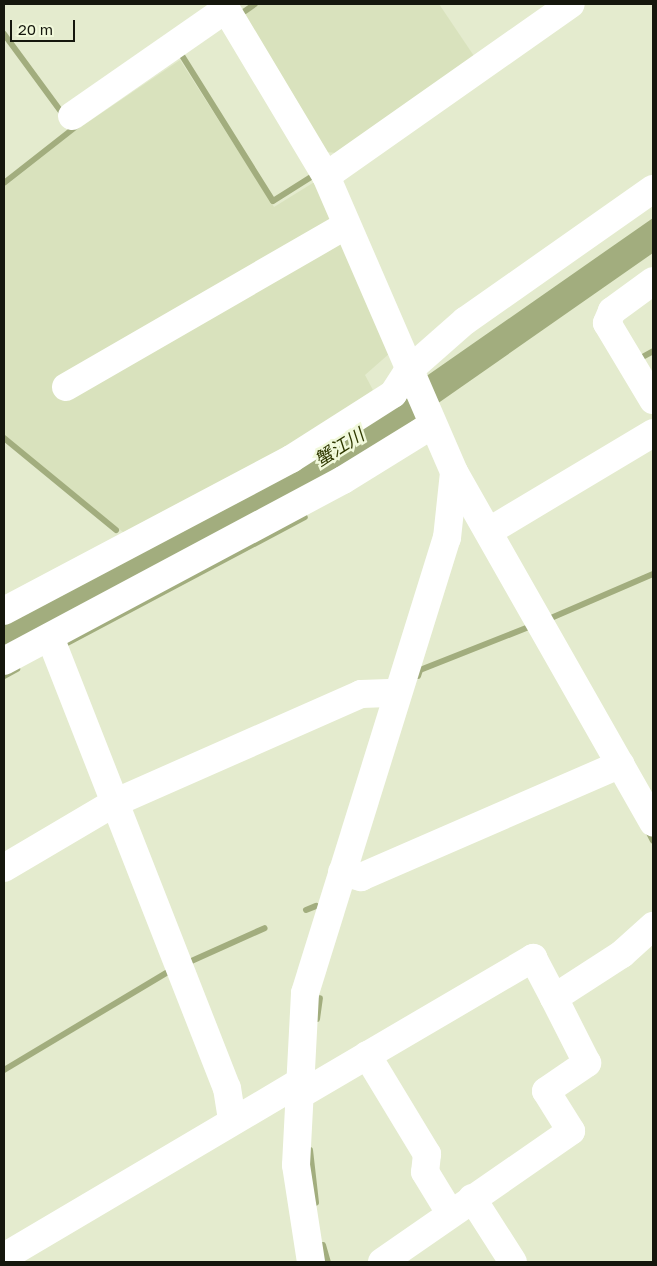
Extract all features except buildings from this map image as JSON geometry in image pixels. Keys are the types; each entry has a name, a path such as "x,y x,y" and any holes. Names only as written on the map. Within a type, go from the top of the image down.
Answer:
{"street":[{"path":"326,176 571,4"},
{"path":"72,116 225,6 326,176 454,472 491,530 653,822"},
{"path":"4,611 291,459 393,394 465,322 653,189"},
{"path":"66,387 347,225"},
{"path":"653,281 612,311 608,323 653,400"},
{"path":"4,661 344,480 430,420"},
{"path":"491,530 653,433"},
{"path":"311,1262 296,1165 298,1089 305,993 396,693 447,538 454,472"},
{"path":"50,637 228,1088 232,1120"},
{"path":"4,868 114,803 361,694 396,693"},
{"path":"342,872 360,877 621,764"},
{"path":"554,998 622,954 653,926"},
{"path":"4,1257 232,1120 367,1055 533,958 587,1064 546,1092 571,1130 382,1262"},
{"path":"367,1055 427,1154 425,1172 461,1206 513,1262"}],"shaded area":[{"path":"260,4 439,4 474,56 336,153 327,152 242,16"},
{"path":"180,60 274,207 316,181 390,353 365,375 373,390 294,444 129,537 4,435 4,187 75,131"}],"water":[{"name":"蟹江川","path":"653,218 653,253 328,480 4,651 4,619 405,391"}],"waterway":[{"path":"245,11 255,4"},
{"path":"4,34 65,117"},
{"path":"181,54 273,201 311,177"},
{"path":"4,183 78,125"},
{"path":"637,360 653,351"},
{"path":"4,438 116,530"},
{"path":"67,643 305,517"},
{"path":"551,618 653,574"},
{"path":"418,676 420,670 531,626"},
{"path":"4,676 17,669"},
{"path":"647,829 653,841"},
{"path":"306,910 316,906"},
{"path":"187,963 265,928"},
{"path":"4,1070 173,969"},
{"path":"317,1019 320,998"},
{"path":"310,1150 316,1203"},
{"path":"323,1245 328,1262"}]}
